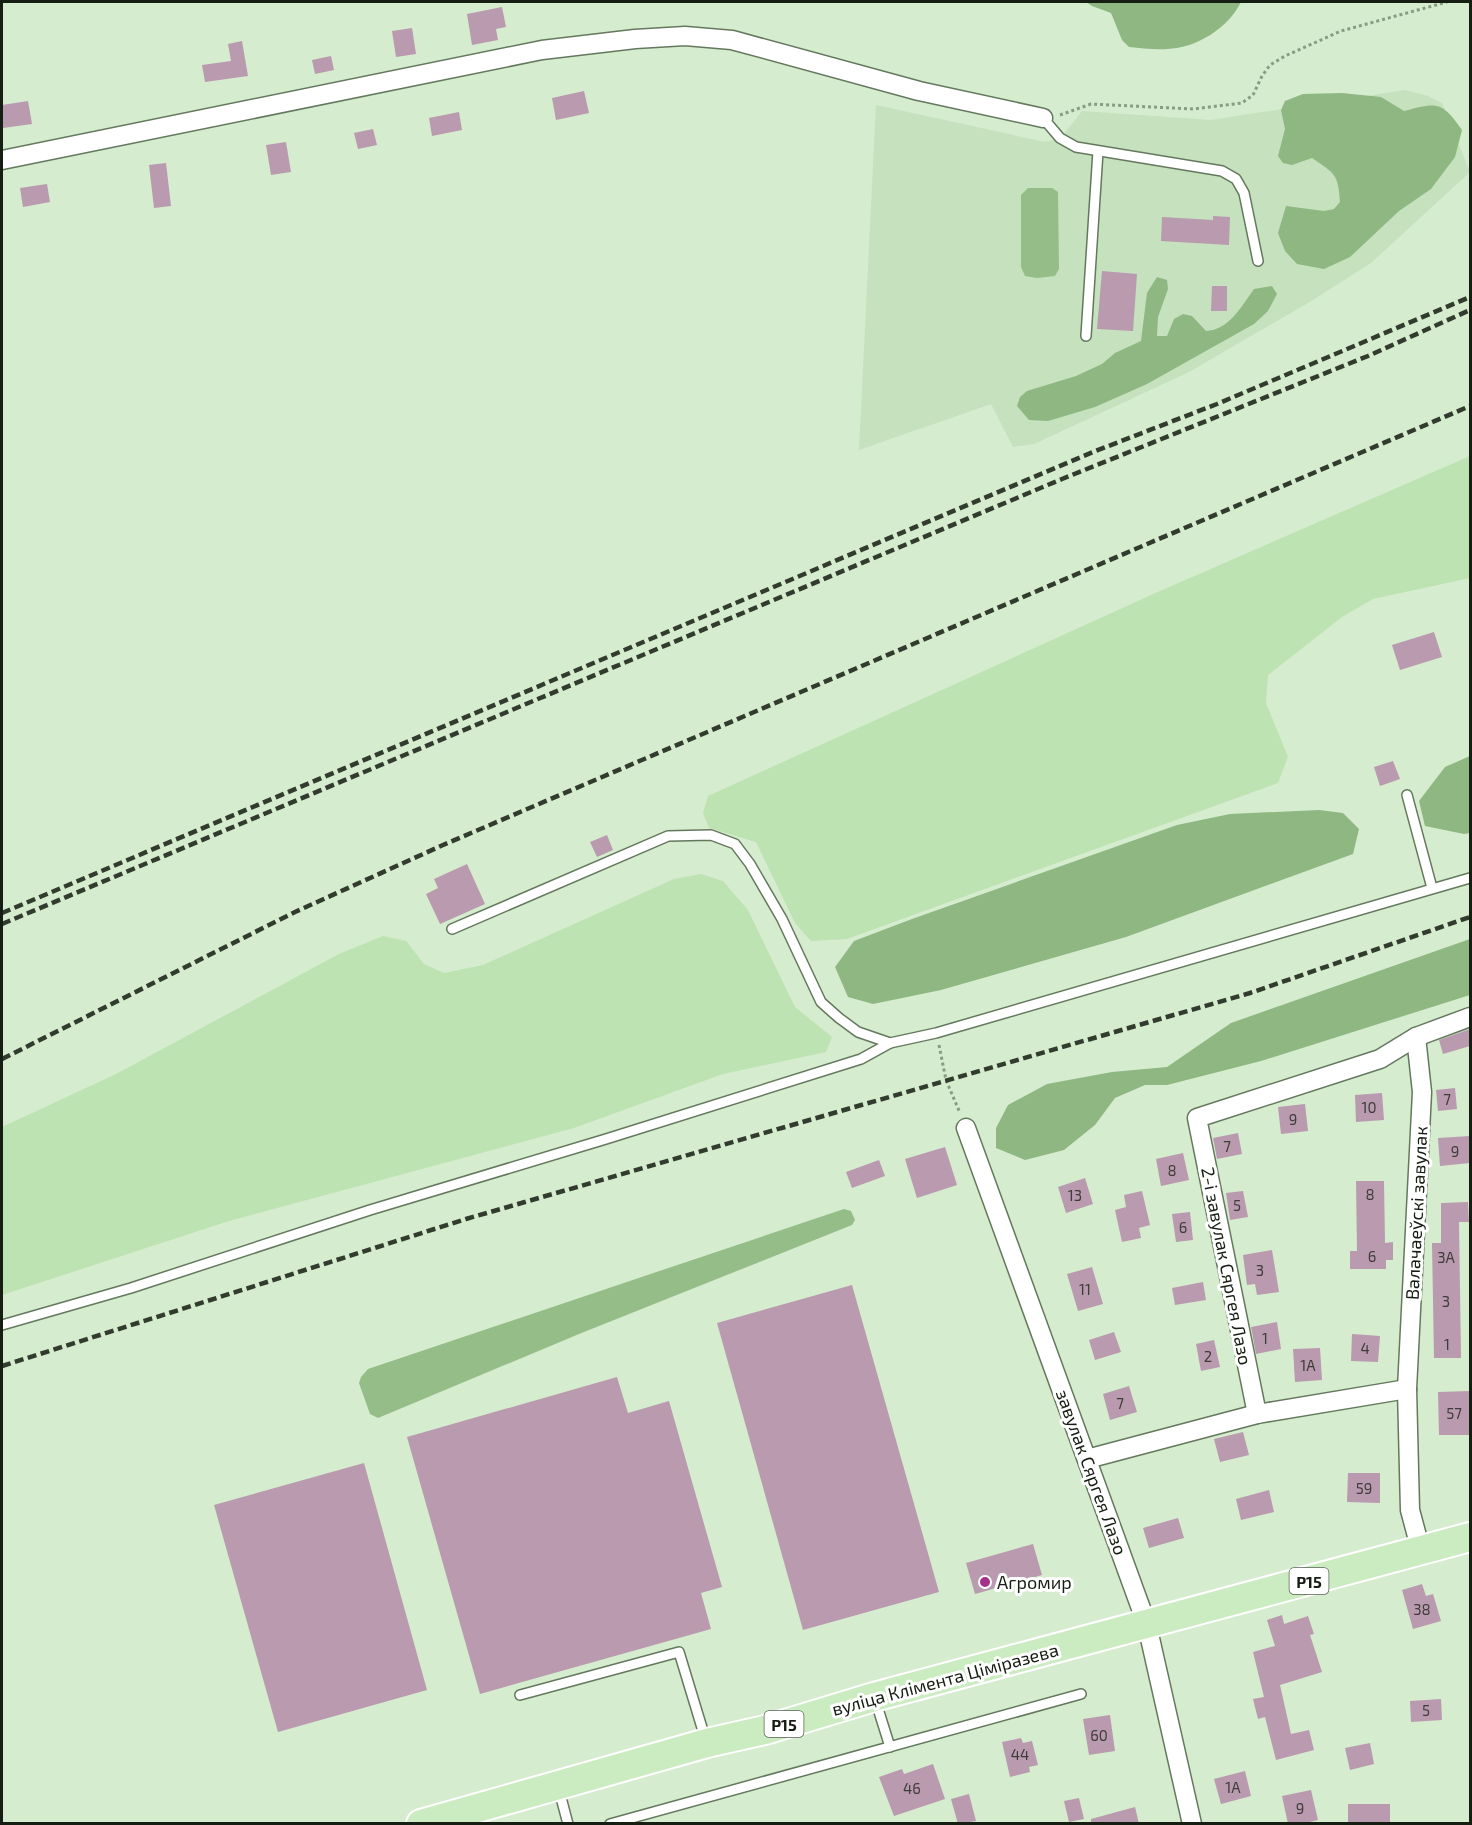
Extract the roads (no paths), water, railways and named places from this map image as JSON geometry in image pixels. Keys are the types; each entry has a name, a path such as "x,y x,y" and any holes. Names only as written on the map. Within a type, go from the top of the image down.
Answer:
{"main road":[{"name":"вуліца Клімента Ціміразева","path":"421,1824 706,1743 765,1730 874,1697 1470,1537"}],"street":[{"path":"2,160 542,50 635,39 685,36 732,40 919,92 1043,118"},
{"path":"1416,1037 1470,1017"},
{"name":"2-і завулак Сяргея Лазо","path":"1257,1414 1197,1118 1380,1059 1416,1037"},
{"name":"Валачаеўскі завулак","path":"1416,1037 1422,1092 1407,1389 1410,1510 1420,1551"},
{"name":"завулак Сяргея Лазо","path":"966,1128 1147,1625 1192,1824"},
{"path":"1087,1459 1257,1414 1407,1389"}],"lane":[{"path":"1043,118 1060,138 1076,147 1222,171 1236,178 1244,193 1258,261"},
{"path":"1086,336 1098,151"},
{"path":"1407,795 1432,888"},
{"path":"452,929 668,836 711,835 735,844 750,864 782,919 821,1002 858,1032 890,1043"},
{"path":"2,1325 131,1288 370,1209 861,1059 890,1043 936,1034 1470,878"},
{"path":"520,1695 679,1652 706,1743"},
{"path":"610,1824 1081,1694"},
{"path":"874,1697 890,1747"},
{"path":"557,1784 568,1824"}],"railway":[{"path":"2,913 1093,452 1217,404 1470,297"},
{"path":"2,924 1062,479 1368,356 1470,310"},
{"path":"2,1059 295,912 443,845 1470,406"},
{"path":"2,1366 466,1219 1250,993 1470,917"}],"place":[{"name":"Агромир","path":"985,1582"}]}
